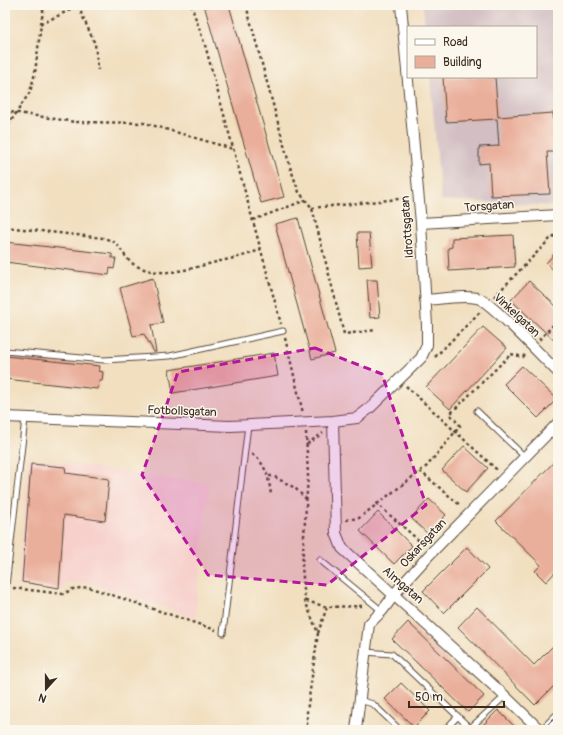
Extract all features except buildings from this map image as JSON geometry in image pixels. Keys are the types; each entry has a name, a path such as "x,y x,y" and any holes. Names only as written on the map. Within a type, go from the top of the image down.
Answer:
{"street":[{"name":"Idrottsgatan","path":"401,5 407,73"},
{"name":"Idrottsgatan","path":"357,418 370,408 421,358 426,351 427,338 421,223 407,78"},
{"name":"Torsgatan","path":"421,223 558,215"},
{"name":"Vinkelgatan","path":"425,300 478,298 487,304 558,372"},
{"name":"Fotbollsgatan","path":"5,417 25,419 248,425 333,422 357,418"},
{"name":"Almgatan","path":"333,422 336,526 339,542 347,554 395,594 540,730"},
{"name":"Oskarsgatan","path":"356,730 369,624 382,611 430,554 558,423"},
{"path":"546,730 558,718"}],"lane":[{"path":"5,350 104,360 170,356 283,331"},
{"path":"477,411 525,457"},
{"path":"6,586 25,419"},
{"path":"223,633 248,425"},
{"path":"320,560 382,611"},
{"path":"365,652 392,654 458,716 469,729 505,696"},
{"path":"359,700 373,704 400,730"},
{"path":"445,730 458,716"}],"path":[{"path":"5,130 30,92 35,74 44,5"},
{"path":"41,24 77,6 88,5"},
{"path":"192,5 205,45 294,371 307,444 306,499 302,566 305,601 318,633"},
{"path":"246,5 290,167 299,192 312,208 344,334 376,330"},
{"path":"77,6 95,44 98,70"},
{"path":"5,111 75,122 145,123 233,149"},
{"path":"312,208 418,197"},
{"path":"253,220 306,200"},
{"path":"5,227 103,238 114,242 133,265 148,270 166,272 199,268 225,260 243,257 261,250"},
{"path":"431,360 550,239 558,233"},
{"path":"346,520 359,518 376,503 427,466 460,426 450,414 511,354 523,356 558,320"},
{"path":"401,391 410,381"},
{"path":"406,386 496,469"},
{"path":"307,444 322,434 333,432"},
{"path":"245,450 258,458 269,476 271,495"},
{"path":"420,471 461,506"},
{"path":"269,476 273,476 295,488 306,499"},
{"path":"376,503 424,545"},
{"path":"346,512 347,524"},
{"path":"6,586 63,594 73,589 88,587 223,633"},
{"path":"305,601 327,607 365,606 372,604"},
{"path":"307,730 307,712 318,633 327,607"}],"highlighted area":[{"path":"315,348 382,374 426,505 327,585 208,575 142,475 178,372"}],"shaded area":[{"path":"423,5 558,5 558,206 441,200 430,78 537,78 537,26 425,26"},
{"path":"29,458 209,484 195,618 90,583 65,582 64,591 18,585"}],"tram line":[{"path":"542,730 558,714"}]}
